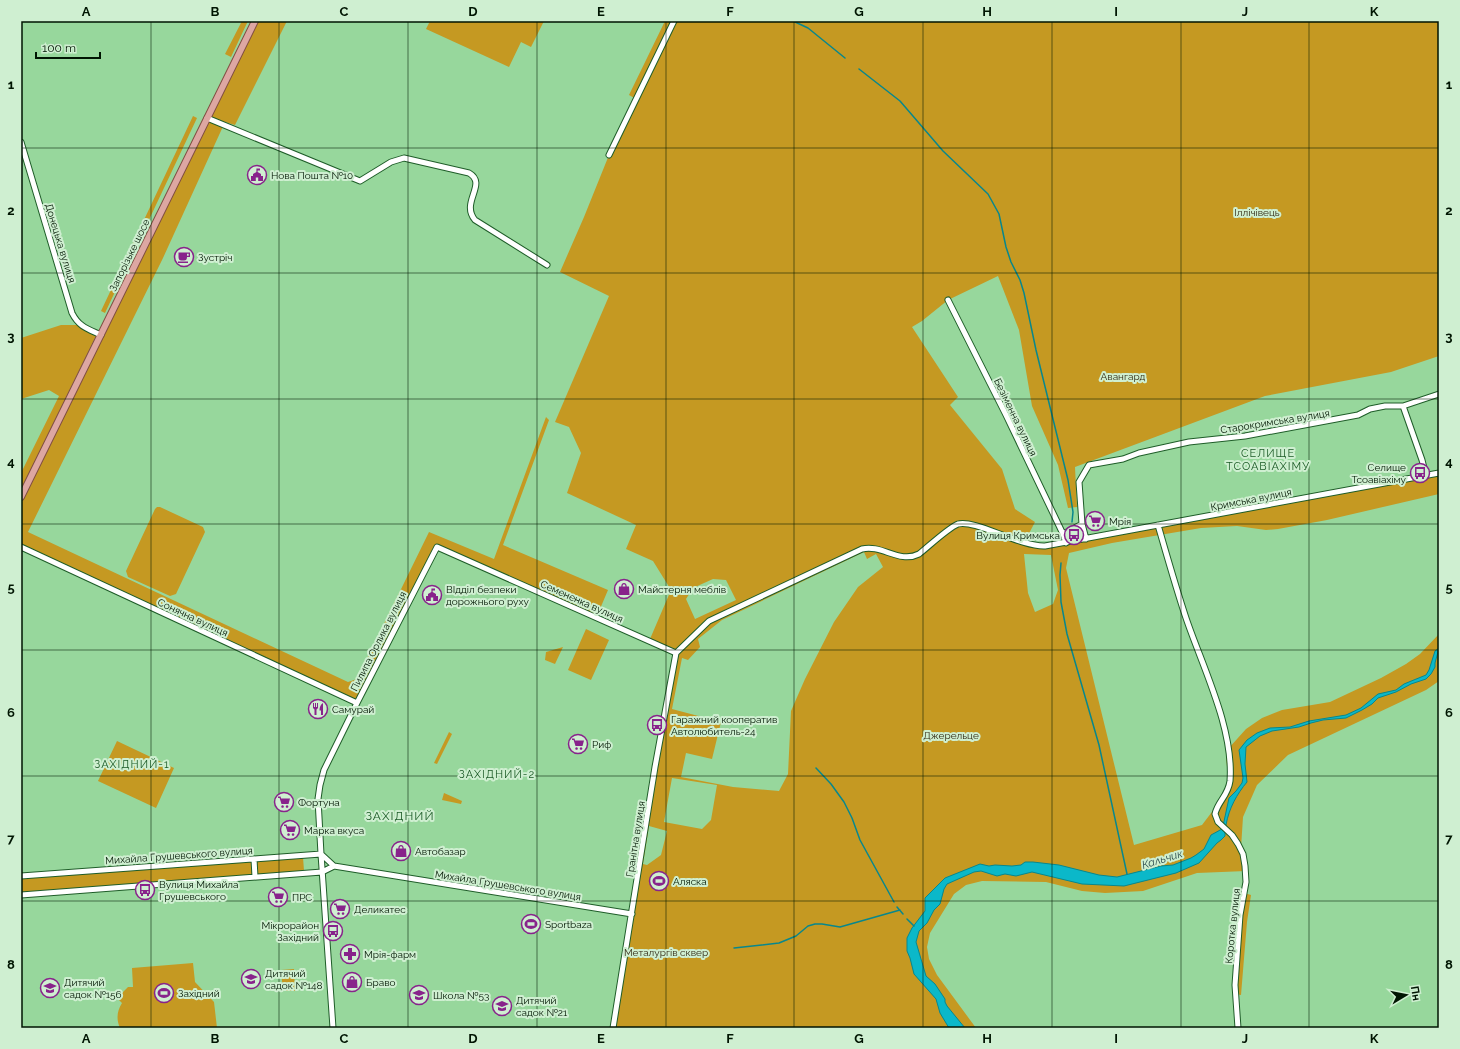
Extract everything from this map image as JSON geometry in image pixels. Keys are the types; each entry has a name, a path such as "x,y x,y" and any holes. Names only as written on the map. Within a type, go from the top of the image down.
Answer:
{"main road":[{"name":"Запорізьке шосе","path":"21,497 255,21"}],"street":[{"path":"609,155 674,21"},
{"path":"207,118 360,181 391,162 404,158 469,173 473,176 476,182 469,209 474,220 547,265"},
{"name":"Донецька вулиця","path":"21,142 72,313 75,320 80,325 101,335"},
{"name":"Безіменна вулиця","path":"948,300 1006,415 1066,543"},
{"name":"Старокримська вулиця","path":"1082,524 1079,482 1089,465 1123,459 1139,453 1190,442 1245,436 1358,415 1370,409 1385,406 1403,406 1439,394"},
{"path":"1403,406 1426,476"},
{"name":"Кримська вулиця","path":"676,652 709,621 862,549 878,549 903,558 914,557 954,527 962,524 971,525 1034,546 1045,546 1439,473"},
{"path":"1063,534 1082,524 1086,539"},
{"name":"Коротка вулиця","path":"1158,525 1186,618 1214,695 1227,739 1230,780 1227,794 1218,806 1215,814 1216,820 1228,831 1241,848 1246,871 1246,882 1239,927 1235,985 1238,1028"},
{"name":"Сонячна вулиця","path":"21,547 357,703"},
{"name":"Семененка вулиця","path":"437,547 676,652"},
{"name":"Пилипа Орлика вулиця","path":"333,1028 318,800 321,780 357,703 437,547"},
{"name":"Гранітна вулиця","path":"613,1028 654,773 676,652"},
{"path":"21,894 322,872 334,866 321,854"},
{"name":"Михайла Грушевського вулиця","path":"21,876 321,854"},
{"path":"254,859 255,877"},
{"name":"Михайла Грушевського вулиця","path":"334,866 632,914"}],"green space":[{"path":"242,21 248,21 231,57 225,54"},
{"path":"258,21 287,21 235,125 225,122 163,258 28,532 348,682 357,679 429,532 494,559 546,417 549,420 503,545 608,590 597,616 436,545 356,701 21,545 21,504"},
{"path":"430,21 544,21 531,47 521,42 509,67 426,29"},
{"path":"665,21 1439,21 1439,356 1391,372 1265,396 1075,467 1077,507 1068,508 1058,465 1032,406 1019,330 998,276 948,300 922,321 912,327 958,397 950,405 1002,469 1015,509 1035,522 1024,543 1034,546 1439,473 1439,494 1327,520 1266,530 1237,526 1201,528 1112,543 1069,553 1066,568 1134,845 1202,825 1226,791 1228,779 1226,755 1228,749 1246,729 1262,718 1282,710 1330,702 1381,678 1420,654 1439,634 1439,681 1426,690 1288,755 1257,785 1243,817 1241,848 1246,871 1197,873 1143,891 1105,893 1082,891 1046,882 982,881 966,885 954,894 930,933 927,947 929,959 937,975 976,1028 613,1028 676,653 650,639 671,590 653,561 626,549 636,525 567,493 581,453 569,427 555,422 609,296 560,272 609,155 636,99 629,95","holes":["864,552 867,559 876,554 883,567 858,587 834,622 805,679 791,711 788,774 779,791 733,787 681,777 686,753 712,759 721,722 672,709 682,658 688,660 700,647 698,639 722,620","1024,554 1051,555 1058,590 1053,604 1035,612 1028,593","713,579 726,580 736,600 695,619 686,599 693,588","672,778 717,785 711,820 702,829 664,822","649,826 667,831 661,855 647,865 643,864"]},
{"path":"193,116 197,118 105,313 101,311"},
{"path":"61,325 80,325 97,334 21,490 21,473 59,396 49,390 21,399 21,338"},
{"path":"157,507 203,527 205,532 176,594 170,596 128,577 126,571"},
{"path":"586,629 609,640 591,680 568,670"},
{"path":"563,647 555,664 545,660 546,652"},
{"path":"449,732 452,734 437,764 434,763"},
{"path":"117,741 174,768 156,808 98,781"},
{"path":"444,793 462,801 461,804 442,800"},
{"path":"303,857 304,871 257,875 256,861"},
{"path":"252,861 253,875 21,892 21,878"},
{"path":"1244,893 1251,895 1247,922 1241,995 1235,994"},
{"name":"Західний","path":"193,963 195,982 214,1002 217,1028 120,1028 118,1015 122,1003 117,998 128,987 133,987 132,968"},
{"path":"294,969 295,991 283,991 281,970"}],"water":[{"path":"1439,648 1435,667 1426,679 1378,698 1372,704 1346,718 1323,720 1299,727 1272,731 1260,736 1246,747 1245,764 1247,782 1234,802 1225,827 1223,826 1229,798 1242,783 1243,778 1239,750 1247,740 1257,733 1270,728 1290,727 1309,721 1346,715 1361,708 1378,694 1396,690 1404,684 1426,675 1435,651"},
{"path":"1222,829 1225,831 1225,836 1199,863 1176,873 1124,886 1082,884 1032,872 1016,876 1005,874 997,876 981,871 974,872 947,884 940,904 934,910 927,923 919,931 916,942 926,976 935,984 945,999 947,1006 965,1028 949,1028 940,1013 936,999 914,974 907,951 907,938 912,928 925,911 925,898 945,878 980,864 989,866 1012,866 1021,865 1025,862 1059,865 1099,875 1117,877 1161,866 1173,865 1191,858 1204,849 1211,835"}],"waterway":[{"path":"793,21 808,28 845,58"},
{"path":"859,69 900,101 943,151 988,194 999,214 1006,247 1024,293 1036,350 1068,480 1073,512 1072,522"},
{"path":"1061,563 1061,602 1067,634 1099,745 1127,874"},
{"path":"816,768 831,784 844,802 860,840 894,902"},
{"path":"897,907 903,914"},
{"path":"734,948 779,943 796,936 808,926 815,924 840,927 900,910"},
{"path":"907,919 914,926"}],"place":[{"name":"Нова Пошта №10","path":"257,175"},
{"name":"Зустріч","path":"184,257"},
{"name":"Селище Тсоавiахiму","path":"1420,473"},
{"name":"Мрія","path":"1095,521"},
{"name":"Вулиця Кримська","path":"1074,535"},
{"name":"Майстерня меблів","path":"624,589"},
{"name":"ВІдділ безпеки дорожнього руху","path":"432,595"},
{"name":"Самурай","path":"318,709"},
{"name":"Гаражний кооператив Автолюбитель-24","path":"657,725"},
{"name":"Риф","path":"578,744"},
{"name":"Фортуна","path":"284,802"},
{"name":"Марка вкуса","path":"290,830"},
{"name":"Автобазар","path":"401,851"},
{"name":"Аляска","path":"659,881"},
{"name":"Вулиця Михайла Грушевського","path":"145,890"},
{"name":"ПРС","path":"278,897"},
{"name":"Деликатес","path":"340,909"},
{"name":"Sportbaza","path":"531,924"},
{"name":"Мікрорайон Західний","path":"333,931"},
{"name":"Мрія-фарм","path":"350,954"},
{"name":"Дитячий садок №148","path":"251,979"},
{"name":"Браво","path":"352,982"},
{"name":"Дитячий садок №156","path":"50,988"},
{"name":"Західний","path":"164,993"},
{"name":"Школа №53","path":"419,995"},
{"name":"Дитячий садок №21","path":"502,1006"}],"district":[{"name":"СЕЛИЩЕ ТСОАВIАХIМУ","path":"1268,459"},
{"name":"ЗАХІДНИЙ-1","path":"132,764"},
{"name":"ЗАХІДНИЙ-2","path":"497,774"},
{"name":"ЗАХІДНИЙ","path":"400,816"}],"park label":[{"name":"Іллічівець","path":"1257,212"},
{"name":"Авангард","path":"1123,376"},
{"name":"Джерельце","path":"951,735"},
{"name":"Металургів сквер","path":"666,952"}],"water label":[{"name":"Кальчик","path":"1162,859"}]}
